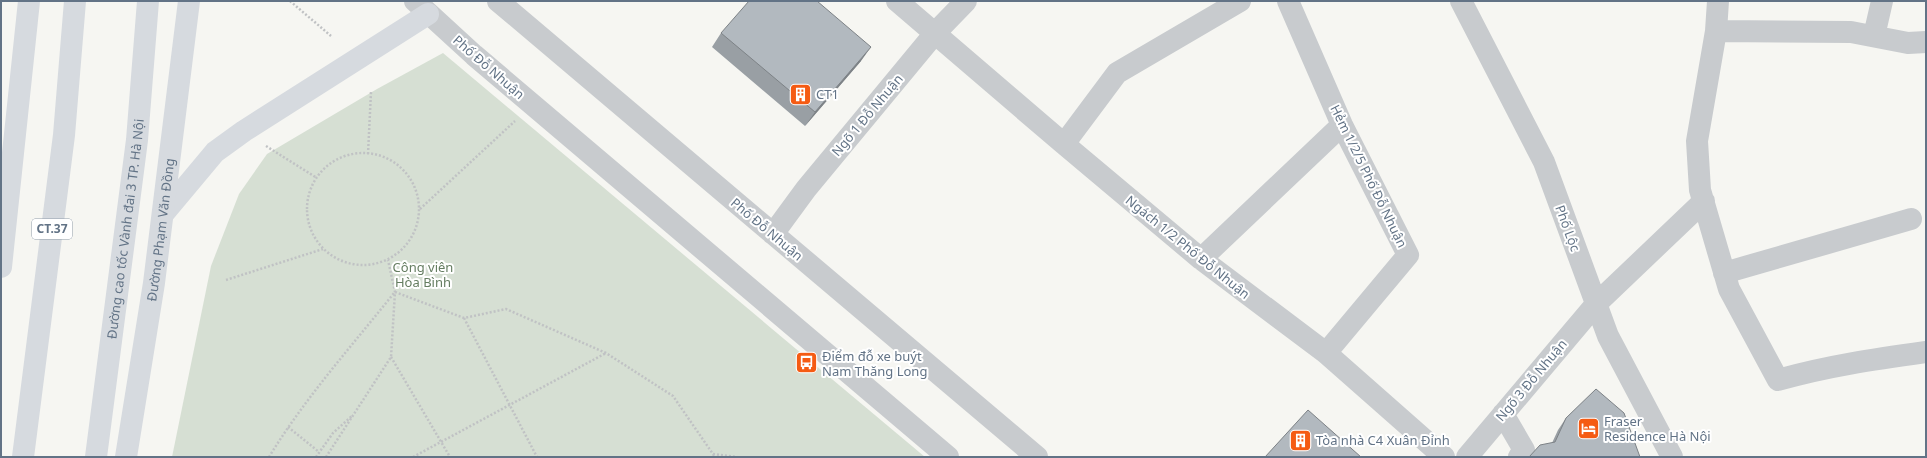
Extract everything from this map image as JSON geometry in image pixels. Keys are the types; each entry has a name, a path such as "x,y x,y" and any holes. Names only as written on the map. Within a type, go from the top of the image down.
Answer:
{"main road":[{"path":"1,267 29,1"},
{"name":"CT.37","path":"23,457 64,135 75,1"},
{"name":"Đường cao tốc Vành đai 3 TP. Hà Nội","path":"96,457 137,140 148,1"},
{"name":"Đường Phạm Văn Đồng","path":"126,457 164,213 189,1"},
{"path":"164,213 215,152 422,7"}],"street":[{"name":"Phố Đỗ Nhuận","path":"498,1 1037,457"},
{"name":"Ngách 1/2 Phố Đỗ Nhuận","path":"897,1 936,32 1064,144 1201,259 1326,353 1444,457"},
{"name":"Ngõ 1 Đỗ Nhuận","path":"773,234 806,189 936,32 966,1"},
{"path":"1064,144 1117,73 1240,1"},
{"name":"Hẻm 1/2/5 Phố Đỗ Nhuận","path":"1288,1 1342,125 1408,255 1326,353"},
{"name":"Phố Lộc","path":"1461,1 1544,162 1608,336 1672,457"},
{"path":"1718,1 1716,31 1697,141 1700,190 1728,289 1778,380 1806,372 1858,362 1926,352"},
{"path":"1874,36 1882,1"},
{"name":"Phố Đỗ Nhuận","path":"422,7 533,104 948,457"},
{"path":"1716,31 1851,32 1908,43 1926,42"},
{"path":"1201,259 1342,125"},
{"name":"Ngõ 3 Đỗ Nhuận","path":"1467,457 1596,304 1704,201"},
{"path":"1724,273 1911,219"},
{"path":"1503,414 1524,450 1518,457"}],"path":[{"path":"290,1 331,36"},
{"path":"368,154 371,92"},
{"path":"420,209 533,104"},
{"path":"244,131 317,178"},
{"path":"360,153 378,155 395,162 409,175 417,191 420,209 418,225 411,239 401,251 388,260 371,265 354,265 338,259 323,249 313,234 307,216 308,198 317,178 326,167 342,157 360,153"},
{"path":"226,280 323,249"},
{"path":"326,457 358,410 391,357 395,292 388,260"},
{"path":"395,292 464,318 506,309 606,353 673,396 715,457"},
{"path":"269,457 288,427 323,379 395,292"},
{"path":"464,318 537,457"},
{"path":"413,457 606,353"},
{"path":"391,357 450,457"},
{"path":"316,457 333,434 358,410"},
{"path":"288,427 319,452"},
{"path":"712,454 737,457"}],"green space":[{"name":"Công viên Hòa Bình","path":"443,53 925,457 172,457 211,266 239,194 267,154 377,89"}],"building":[{"name":"CT1","path":"749,1 817,1 871,47 815,112 721,33"},
{"name":"Fraser Residence Hà Nội","path":"1596,389 1624,413 1640,457 1529,457 1540,445 1555,442 1566,418"},
{"path":"1308,410 1361,457 1265,457"}],"place":[{"name":"CT1","path":"800,94"},
{"name":"Điểm đỗ xe buýt Nam Thăng Long","path":"806,363"},
{"name":"Fraser Residence Hà Nội","path":"1588,428"},
{"name":"Tòa nhà C4 Xuân Đỉnh","path":"1300,440"}]}
